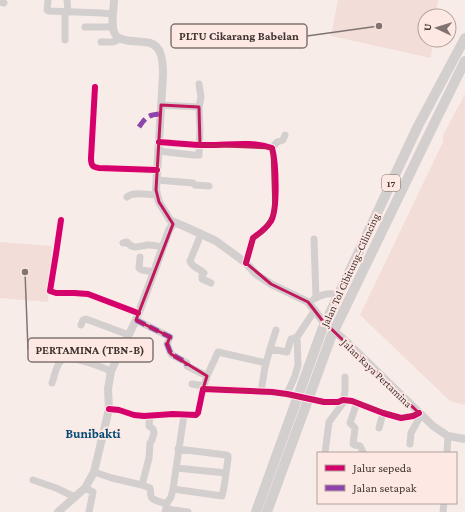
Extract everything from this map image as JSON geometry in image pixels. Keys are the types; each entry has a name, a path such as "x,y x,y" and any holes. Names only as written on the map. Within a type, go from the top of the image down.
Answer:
{"highway":[{"name":"Jalan Tol Cibitung–Cilincing","path":"256,512 322,330 418,126 465,38"},
{"name":"Jalan Tol Cibitung–Cilincing","path":"267,512 331,337 465,61"}],"main road":[{"path":"58,512 85,488 94,472 108,408 108,388 111,371 129,335 154,272 162,247 174,222 170,220 159,202 157,195 156,180 163,65 161,55 154,45 120,39 115,35 113,27 114,0"},
{"name":"Jalan Raya Pertamina","path":"174,222 216,242 271,284 308,302 322,320 349,344 433,426 448,436 465,439"}],"street":[{"path":"48,0 48,11 113,14"},
{"path":"65,40 67,0"},
{"path":"85,27 113,27"},
{"path":"101,42 113,42 120,39"},
{"path":"158,151 199,155 199,107 201,97 199,84"},
{"path":"95,87 91,158 92,165 99,168 157,170"},
{"path":"161,105 199,107"},
{"path":"246,264 253,238 262,232 270,223 274,213 276,194 272,148 277,142 283,140 285,135"},
{"path":"159,142 200,145 260,145 272,148"},
{"path":"156,180 210,186"},
{"path":"127,197 129,195 136,194 157,195"},
{"path":"61,220 50,291 56,293 88,294 137,316 170,337 167,344 171,354 187,363 187,366 207,376"},
{"path":"201,234 190,264 203,271 204,273 202,279 211,283"},
{"path":"314,239 316,298"},
{"path":"123,242 127,242 131,247 141,247 147,245 162,247"},
{"path":"140,257 139,268 154,272"},
{"path":"308,302 327,294 336,294"},
{"path":"287,394 298,365 297,337 315,310"},
{"path":"81,325 83,320 86,319 129,335"},
{"path":"261,392 266,363 276,330"},
{"path":"270,349 287,352 291,339 297,337"},
{"path":"83,345 116,361"},
{"path":"108,408 134,415 196,415 198,413 207,376 218,352 266,363"},
{"path":"52,383 58,364 65,359 80,360 111,371"},
{"path":"325,452 329,422 344,400 345,377"},
{"path":"192,384 204,388 287,394 324,402 338,402 344,400 352,401 401,418 420,414"},
{"path":"357,402 350,423 355,428 353,444 360,446 363,452"},
{"path":"379,428 383,413"},
{"path":"410,444 411,432 420,414"},
{"path":"166,508 173,489 184,415"},
{"path":"142,485 149,458 150,443 154,433 153,429 149,426 150,416"},
{"path":"447,452 448,436"},
{"path":"173,489 222,496 228,459 228,456 226,455 178,448"},
{"path":"176,468 226,473"},
{"path":"94,472 142,485 151,489 151,496 153,499 166,508 188,512"},
{"path":"33,480 56,488 75,498"},
{"path":"85,488 93,492 89,512"}],"highlighted area":[{"path":"161,105 199,107 200,145 272,148 274,213 263,232 253,238 246,263 271,284 308,302 322,320 419,413 401,418 352,401 324,402 272,392 203,389 207,376 171,354 167,344 170,337 136,320 173,224 159,202 156,190"}],"shaded area":[{"path":"338,0 438,0 437,8 417,8 417,48 432,48 431,58 331,36"},
{"path":"465,94 465,405 450,401 360,315 443,142 443,135"},
{"path":"0,242 52,246 48,302 0,298"}],"marked path":[{"path":"139,127 148,117 160,114"},
{"path":"136,320 170,337 167,344 171,354 187,363 187,366"}],"cycle path":[{"path":"95,87 91,158 92,165 99,168 157,170"},
{"path":"159,142 203,145 249,144 272,148 275,164 276,185 273,215 267,226 253,238 246,263"},
{"path":"61,220 50,291 56,293 88,294 138,313"},
{"path":"109,409 144,416 173,414 196,415 198,413 203,389 272,392 324,402 338,402 343,400 352,401 401,418 413,416 419,413"}],"place":[{"name":"PLTU Cikarang Babelan","path":"379,26"},
{"name":"PERTAMINA (TBN-B)","path":"25,272"}],"district":[{"name":"Bunibakti","path":"93,433"}]}
